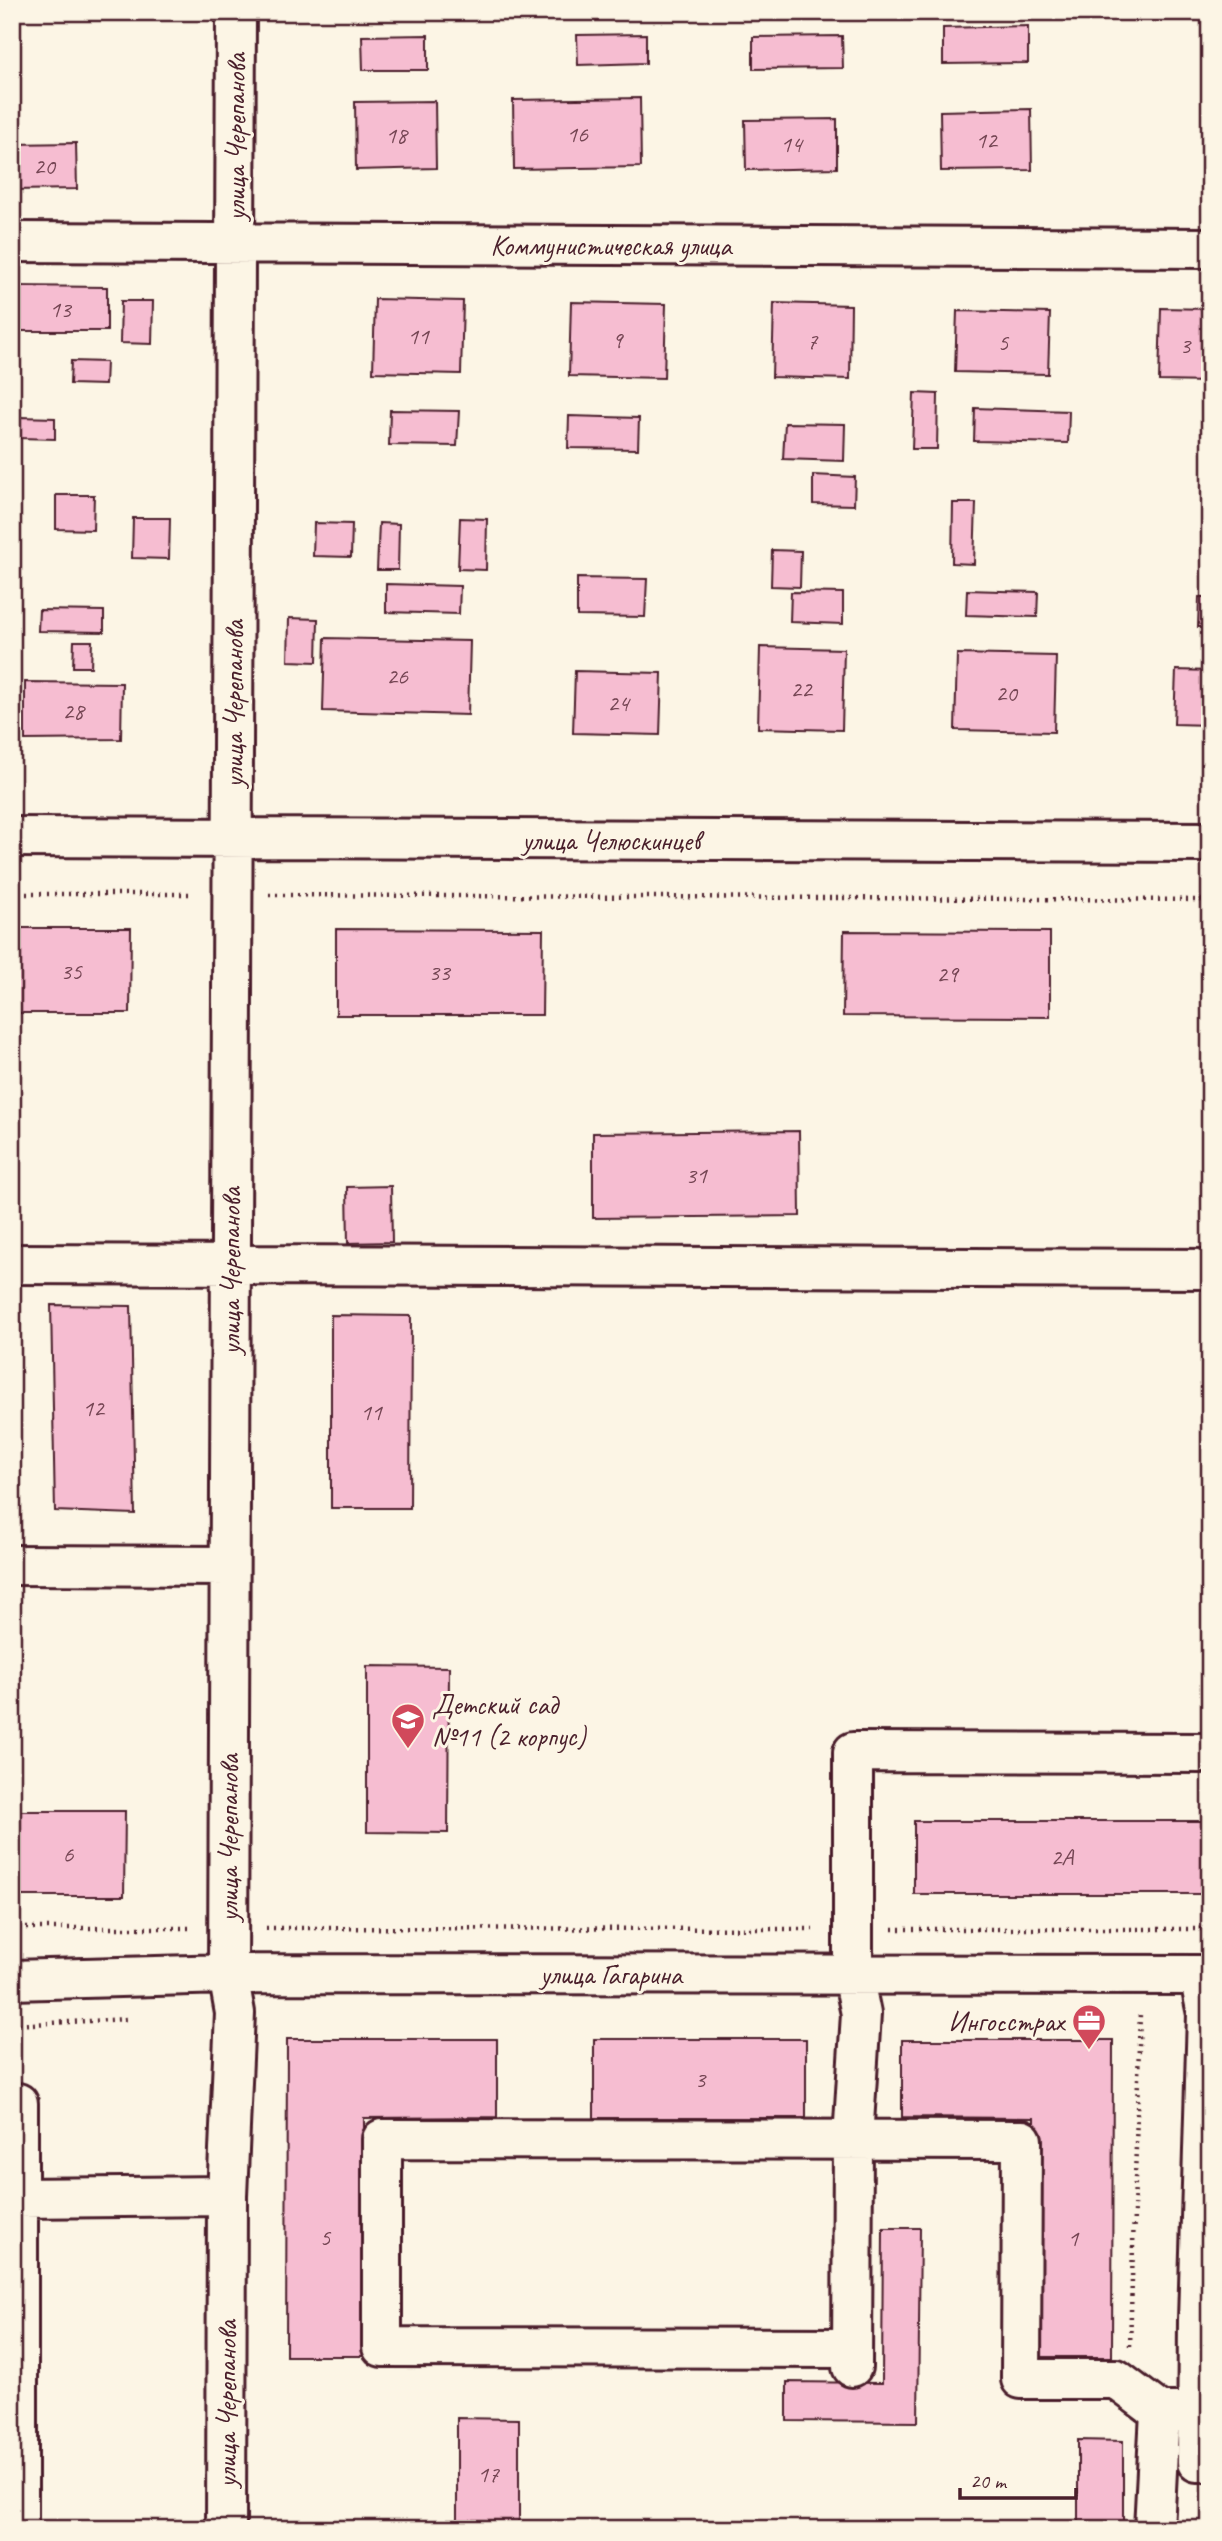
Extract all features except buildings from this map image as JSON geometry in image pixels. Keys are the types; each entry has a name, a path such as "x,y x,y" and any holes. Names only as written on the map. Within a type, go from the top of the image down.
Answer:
{"street":[{"name":"улица Черепанова","path":"226,2529 227,2196 235,2013 228,1974 228,1928 236,12"},
{"name":"Коммунистическая улица","path":"12,242 1210,247"},
{"name":"улица Челюскинцев","path":"12,837 1210,842"},
{"path":"12,1264 1210,1269"},
{"path":"12,1565 229,1566"},
{"path":"1197,2412 1160,2413 1116,2379 1021,2379 1022,2140 853,2140 382,2139 382,2347 852,2357 853,2140 861,2014 853,1975 853,1752 1210,1753"},
{"name":"улица Гагарина","path":"12,1980 228,1974 1205,1975"},
{"path":"1205,1975 1207,2014 1197,2462 1210,2462"},
{"path":"18,2103 18,2529"},
{"path":"18,2198 227,2196"},
{"path":"1154,2529 1160,2413"}],"path":[{"path":"12,894 1210,900"},
{"path":"12,1928 1210,1929"},
{"path":"1128,2388 1141,2014 1133,1975"}],"place":[{"name":"Детский сад №11 (2 корпус)","path":"408,1750"},
{"name":"Ингосстрах","path":"1089,2051"}]}
